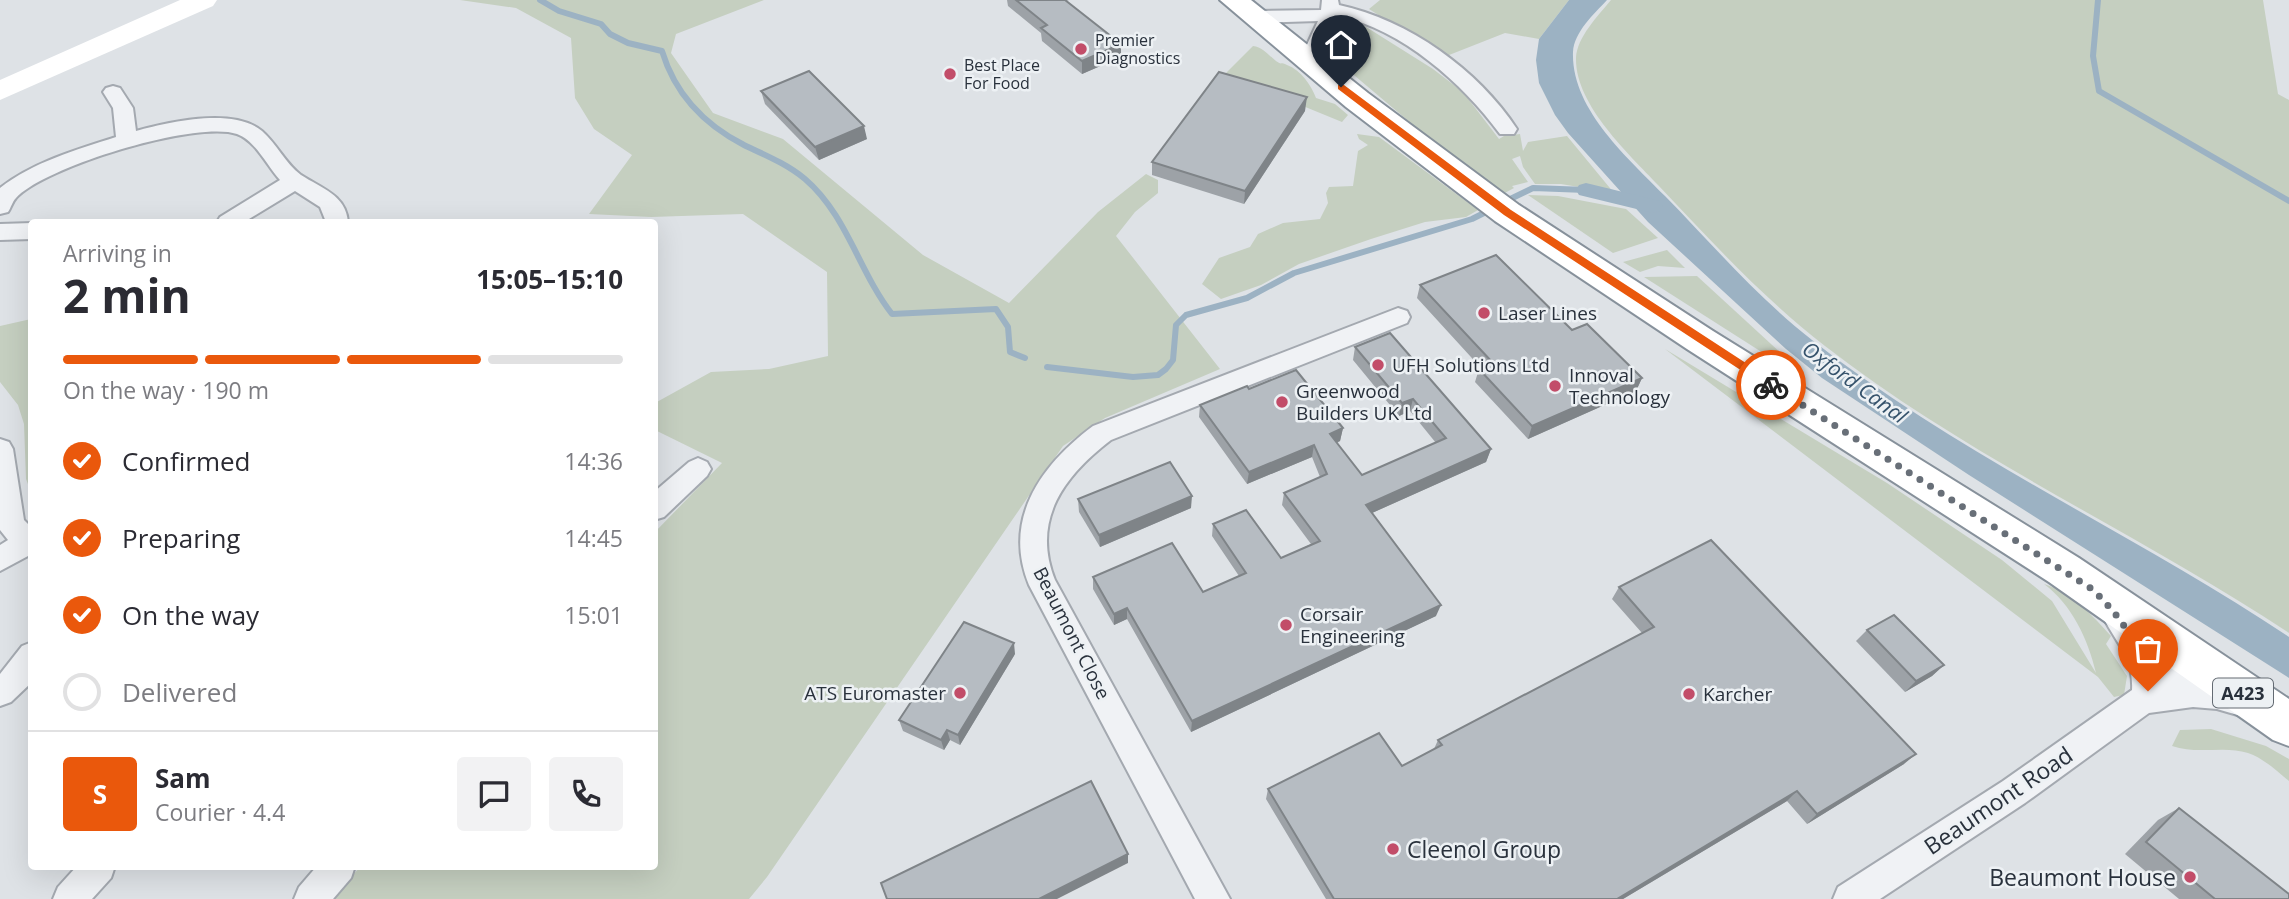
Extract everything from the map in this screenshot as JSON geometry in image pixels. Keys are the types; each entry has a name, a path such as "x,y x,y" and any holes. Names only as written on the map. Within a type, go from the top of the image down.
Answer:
{"main road":[{"path":"0,90 203,0"},
{"name":"A423","path":"1245,8 1310,62 1497,205 1689,333 2092,589 2280,719"}],"street":[{"path":"1245,8 1330,8 1353,12 1371,20 1420,49 1476,91 1507,129"},
{"path":"1310,62 1330,8"},
{"path":"113,92 123,108 127,142"},
{"path":"0,207 8,193 37,176 127,142 172,130 231,126 254,135 276,164 295,181 329,201 337,219"},
{"path":"233,219 295,181"},
{"path":"0,232 28,231"},
{"name":"Beaumont Close","path":"1213,899 1043,585 1035,565 1032,540 1036,520 1064,466 1081,447 1102,433 1398,317"},
{"path":"0,449 11,525 28,542"},
{"path":"658,505 698,469"},
{"path":"0,559 28,545"},
{"path":"2092,589 2119,617 2138,647 2147,676 2148,691 2144,700"},
{"path":"0,692 17,678 28,661"},
{"name":"Beaumont Road","path":"1850,899 2014,792 2197,661"},
{"name":"Beaumont Road","path":"2144,700 2176,693 2202,693 2231,698 2280,719"},
{"path":"70,899 95,870"},
{"path":"311,899 336,870"}],"green space":[{"path":"460,0 764,0 676,34 671,53 713,113 783,139 923,255 1009,303 1098,212 1146,174 1158,180 1158,193 1135,212 1116,236 1220,369 1105,418 1063,446 767,877 749,899 331,899 357,870 658,870 658,529 722,463 658,431 658,401 711,372 769,369 828,356 827,272 743,214 651,217 589,214 632,155 594,129 575,98 571,38 516,8"},
{"path":"1380,0 1569,0 1539,39 1505,33 1444,57 1369,9"},
{"path":"1611,0 2263,0 2278,94 2289,100 2289,633 1937,424 1825,346 1759,289 1619,144 1584,93 1578,76 1577,50 1589,27"},
{"path":"1355,20 1433,69 1463,92 1499,139 1520,134 1523,151 1528,142 1567,136 1614,193 1561,184 1535,184 1523,167 1520,156 1512,159 1528,182 1512,186 1514,188 1501,195 1425,135 1342,65 1330,51 1327,39"},
{"path":"1253,46 1297,70 1316,98 1335,104 1348,115 1342,122 1225,74"},
{"path":"1357,134 1379,137 1478,210 1466,217 1425,222 1371,239 1299,264 1261,285 1221,299 1202,284 1219,258 1250,247 1258,234 1283,223 1320,219 1328,203 1326,193 1329,187 1353,186 1358,151 1368,145 1359,139"},
{"path":"1528,195 1558,196 1626,209 1658,238 1613,253"},
{"path":"1667,250 1685,268 1658,266 1640,272 1623,262"},
{"path":"1697,276 1784,356 1771,358 1644,277"},
{"path":"28,320 28,484 24,424 18,405 0,382 0,326"},
{"path":"1665,349 1887,483 2002,560 2052,601 2096,673 2071,612 2044,584 2072,599 2111,636 2106,644 2127,676 2124,695 2114,697 2098,677"},
{"path":"2211,729 2266,746 2289,759 2289,781 2264,761 2248,753 2191,750 2172,746 2180,730"}],"water":[{"name":"Oxford Canal","path":"1569,0 1607,0 1581,30 1573,52 1575,73 1591,113 1619,149 1773,307 1812,340 1927,421 2230,599 2289,637 2289,678 1969,475 1822,378 1786,349 1648,222 1568,133 1555,115 1539,83 1536,60 1539,39"}],"building":[{"path":"1016,0 1065,0 1121,44 1082,61 1041,28 1047,25"},
{"path":"809,71 864,126 815,147 761,91"},
{"path":"1219,72 1307,97 1245,191 1152,162"},
{"path":"1496,255 1572,330 1587,324 1642,378 1532,426 1479,369 1493,363 1420,285"},
{"path":"1390,333 1491,449 1366,505 1441,605 1192,721 1127,608 1114,614 1093,577 1172,543 1203,592 1246,573 1213,524 1246,510 1281,558 1320,541 1284,493 1327,474 1314,445 1249,472 1200,405 1247,386 1249,389 1296,370 1343,428 1330,434 1362,475 1446,438 1413,399 1402,403 1355,347"},
{"path":"1170,462 1192,496 1099,535 1078,499"},
{"name":"Karcher","path":"1711,540 1916,754 1817,814 1797,791 1617,899 1334,899 1268,789 1379,733 1402,766 1442,745 1438,740 1654,627 1619,587"},
{"path":"1894,615 1944,665 1916,681 1867,630"},
{"name":"ATS Euromaster","path":"964,622 1014,643 958,735 947,730 941,740 899,720"},
{"path":"1091,781 1128,854 1039,899 887,899 881,883"},
{"path":"2179,808 2289,894 2289,899 2215,899 2146,842"}],"waterway":[{"path":"540,0 559,11 601,24 610,34 628,43 662,51 683,94 704,118 730,137 791,169 819,193 832,209 870,280 892,314 996,309 1008,327 1010,352 1025,358"},
{"path":"2098,0 2093,56 2099,91 2289,201"},
{"path":"1502,203 1533,188 1586,190"},
{"path":"1586,190 1653,206"},
{"path":"1047,367 1133,377 1158,375 1173,360 1176,325 1186,315 1247,298 1294,273 1472,219 1492,209"}],"way so far":[{"path":"1771,385 2092,589 2119,617 2138,647 2147,676 2148,691"}],"place":[{"name":"Premier Diagnostics","path":"1081,49"},
{"name":"Best Place For Food","path":"950,74"},
{"name":"Laser Lines","path":"1484,313"},
{"name":"UFH Solutions Ltd","path":"1378,365"},
{"name":"Innoval Technology","path":"1555,386"},
{"name":"Greenwood Builders UK Ltd","path":"1282,402"},
{"name":"Corsair Engineering","path":"1286,625"},
{"name":"ATS Euromaster","path":"960,693"},
{"name":"Karcher","path":"1689,694"},
{"name":"Cleenol Group","path":"1393,849"},
{"name":"Beaumont House","path":"2190,877"}],"route":[{"path":"1341,87 1507,213 1771,385"}]}
